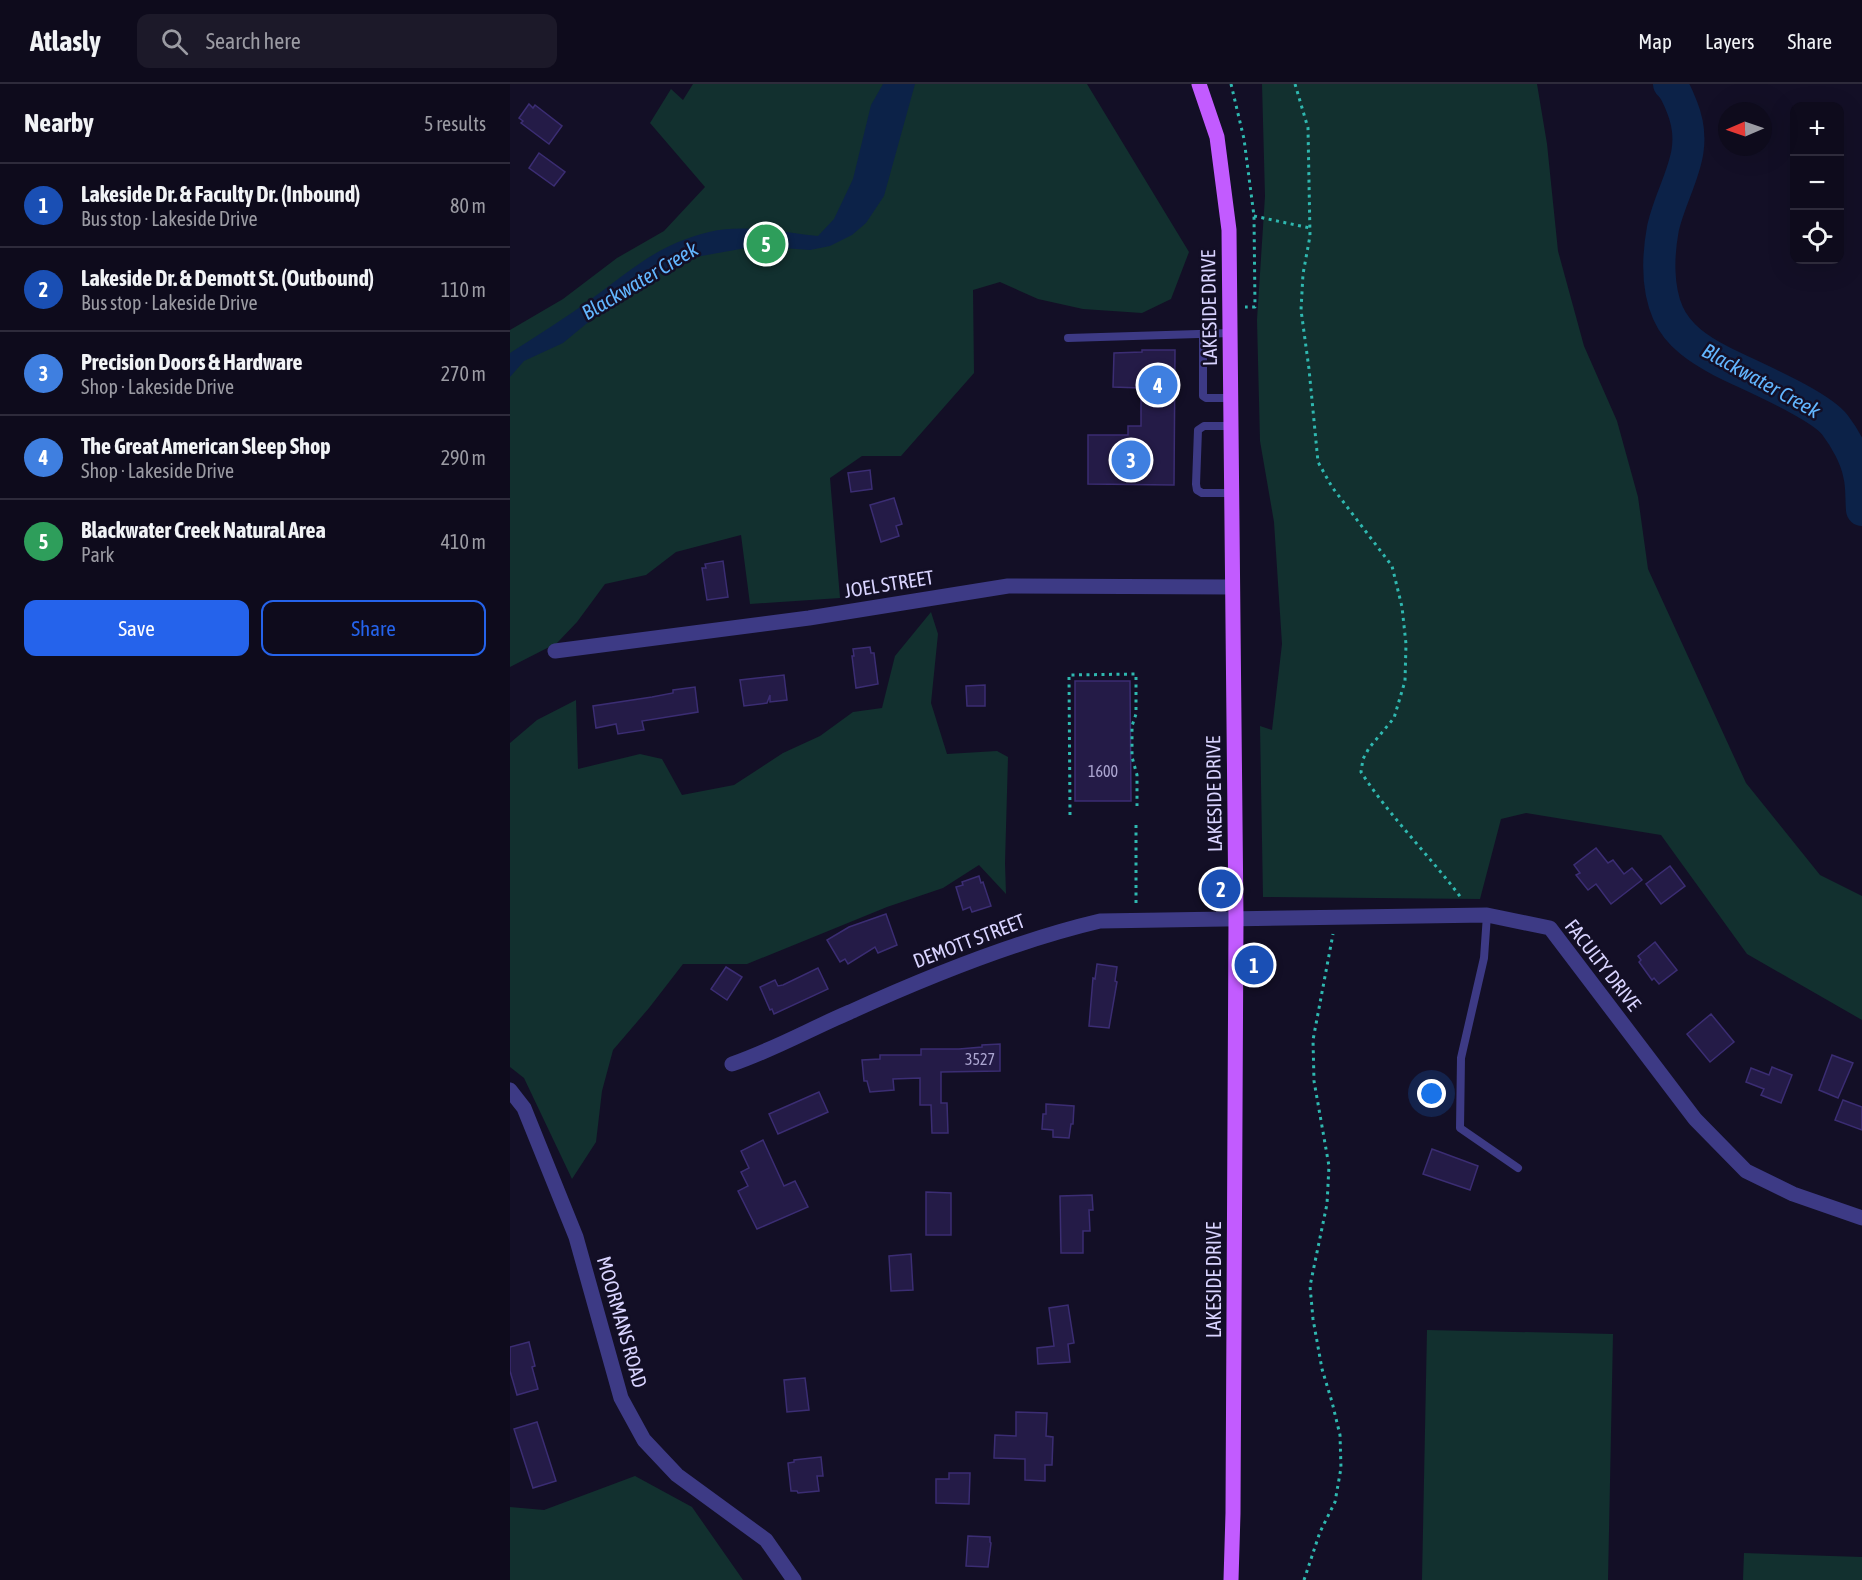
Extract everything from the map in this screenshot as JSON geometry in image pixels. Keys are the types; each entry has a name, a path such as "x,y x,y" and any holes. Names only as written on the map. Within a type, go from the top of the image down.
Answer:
{"main road":[{"name":"LAKESIDE DRIVE","path":"1199,84 1216,137 1229,230 1231,307 1236,918 1231,1580"}],"street":[{"name":"JOEL STREET","path":"555,651 809,618 1008,586 1232,587"},
{"name":"FACULTY DRIVE","path":"1236,918 1488,915 1550,928 1695,1119 1746,1172 1793,1194 1862,1218"},
{"name":"DEMOTT STREET","path":"732,1064 760,1054 899,990 1053,932 1100,921 1236,918"},
{"name":"MOORMANS ROAD","path":"510,1090 524,1108 576,1237 621,1398 644,1440 677,1475 766,1540 794,1580"}],"lane":[{"path":"1068,338 1231,333"},
{"path":"1203,334 1203,396 1231,398"},
{"path":"1231,426 1204,426 1198,430 1196,484 1197,490 1202,493 1231,494"},
{"path":"1488,915 1484,958 1461,1058 1460,1128 1518,1168"}],"path":[{"path":"1231,84 1244,139 1254,216 1255,307 1231,307"},
{"path":"1295,84 1308,128 1310,228 1303,274 1301,310 1318,462 1332,487 1392,566 1402,607 1406,644 1405,681 1394,718 1369,748 1363,759 1361,772 1371,788 1438,867 1464,902"},
{"path":"1254,216 1310,228"},
{"path":"1070,815 1069,675 1136,675 1136,714 1131,741 1137,775 1137,806"},
{"path":"1136,825 1136,909"},
{"path":"1304,1580 1320,1532 1335,1502 1341,1468 1340,1436 1322,1369 1310,1286 1327,1204 1329,1166 1314,1081 1313,1040 1334,929"}],"green space":[{"path":"693,84 1087,84 1189,252 1171,299 1142,313 1083,309 1038,299 1000,282 973,290 974,373 901,456 862,456 830,478 840,598 750,604 741,535 676,552 646,575 605,584 577,622 557,643 510,667 510,330 563,299 617,258 664,231 705,187 650,123 671,89 683,100"},
{"path":"1262,84 1537,84 1547,144 1558,251 1584,346 1617,421 1638,497 1648,569 1746,783 1820,875 1862,896 1862,1020 1747,954 1661,835 1526,813 1501,819 1480,899 1263,897 1260,726 1272,730 1282,644 1274,522 1260,441 1257,320 1265,196"},
{"path":"931,612 938,634 931,703 947,754 997,751 1008,757 1006,894 979,865 943,888 887,907 747,964 683,964 613,1050 602,1091 596,1142 572,1179 524,1078 510,1067 510,743 537,720 576,700 578,769 640,754 662,759 682,795 734,785 783,753 820,736 853,712 882,708 895,656"},
{"path":"1427,1330 1613,1334 1608,1580 1422,1580"},
{"path":"635,1476 692,1507 743,1580 510,1580 510,1507 544,1510"},
{"path":"1744,1553 1862,1557 1862,1580 1743,1580"}],"water":[{"path":"883,84 915,84 884,196 866,223 852,235 830,246 810,250 757,246 679,260 637,290 603,310 563,343 524,361 510,377 510,353 573,312 648,258 676,243 709,232 736,229 818,236 834,219 853,179 871,105"}],"building":[{"path":"529,104 533,108 535,105 562,126 549,144 521,123 523,121 519,118"},
{"path":"539,153 565,172 554,186 529,168"},
{"path":"1142,350 1175,350 1174,485 1088,484 1088,435 1128,435 1128,426 1141,426 1141,388 1113,387 1114,353 1142,352"},
{"path":"870,470 872,489 851,492 848,473"},
{"path":"894,498 902,524 896,526 899,536 881,542 870,505"},
{"path":"723,561 728,597 707,600 702,568 706,568 705,564"},
{"path":"870,647 871,653 874,653 878,684 856,688 853,649"},
{"path":"784,675 787,700 770,702 770,695 767,703 744,706 740,680"},
{"path":"1075,681 1130,681 1131,801 1075,801"},
{"path":"985,685 985,706 967,706 966,686"},
{"path":"695,687 698,712 642,721 644,730 618,734 616,724 596,728 593,706 652,697 673,693 673,690"},
{"path":"1596,848 1608,863 1613,860 1624,874 1632,868 1642,880 1611,904 1596,884 1588,890 1576,875 1580,873 1574,865"},
{"path":"1670,866 1685,886 1661,904 1646,884"},
{"path":"979,876 991,906 972,912 970,907 963,910 956,887 963,885 962,882"},
{"path":"886,914 897,945 878,953 875,947 848,964 845,959 840,962 827,940 849,927"},
{"path":"1655,942 1677,970 1659,984 1654,978 1652,980 1639,962 1641,960 1638,956"},
{"path":"1097,964 1117,967 1115,981 1117,982 1109,1028 1089,1026 1093,978 1095,979"},
{"path":"726,967 742,977 727,1000 711,989"},
{"path":"818,968 828,989 774,1014 772,1009 770,1010 760,987 775,980 778,986 783,985"},
{"path":"1711,1014 1734,1042 1710,1062 1687,1034"},
{"path":"1000,1044 1000,1071 941,1072 941,1103 947,1103 948,1133 932,1133 931,1105 920,1105 920,1078 893,1079 894,1090 870,1092 867,1081 864,1081 862,1060 880,1059 880,1055 921,1055 921,1049 959,1049"},
{"path":"1832,1055 1853,1063 1838,1098 1819,1090"},
{"path":"1772,1067 1792,1075 1781,1103 1761,1095 1764,1089 1746,1082 1751,1068 1769,1075"},
{"path":"819,1092 828,1112 778,1134 769,1114"},
{"path":"1843,1100 1862,1107 1862,1130 1835,1120"},
{"path":"1046,1104 1074,1106 1069,1138 1053,1137 1053,1130 1042,1129"},
{"path":"763,1140 784,1186 795,1181 808,1207 757,1229 738,1191 748,1186 741,1172 749,1168 741,1151"},
{"path":"1432,1149 1478,1166 1470,1190 1423,1174"},
{"path":"926,1192 951,1193 951,1235 926,1235"},
{"path":"1092,1195 1093,1210 1089,1210 1090,1231 1083,1231 1083,1253 1061,1253 1060,1196"},
{"path":"911,1254 913,1290 891,1291 889,1256"},
{"path":"1068,1305 1074,1343 1068,1344 1070,1362 1038,1364 1037,1348 1054,1346 1049,1308"},
{"path":"529,1342 538,1389 517,1395 510,1371 510,1347"},
{"path":"805,1378 809,1410 787,1412 784,1380"},
{"path":"1016,1412 1047,1413 1046,1436 1053,1437 1052,1465 1045,1465 1045,1481 1025,1480 1025,1459 994,1458 995,1435 1016,1436"},
{"path":"537,1422 556,1481 533,1488 514,1429"},
{"path":"821,1457 823,1476 817,1476 819,1491 798,1493 791,1491 788,1463 794,1460"},
{"path":"949,1473 970,1473 969,1504 936,1503 936,1479 949,1479"},
{"path":"968,1536 990,1537 988,1567 966,1566"}],"waterway":[{"name":"Blackwater Creek","path":"1669,84 1682,107 1687,124 1688,140 1683,169 1667,212 1661,238 1660,282 1668,313 1678,329 1698,347 1721,361 1799,399 1827,417 1835,425 1850,448 1858,468 1862,510"}],"place":[{"name":"Blackwater Creek Natural Area","path":"766,244"},
{"name":"The Great American Sleep Shop","path":"1158,385"},
{"name":"Precision Doors & Hardware","path":"1131,460"},
{"name":"Lakeside Dr. & Demott St. (Outbound)","path":"1221,889"},
{"name":"Lakeside Dr. & Faculty Dr. (Inbound)","path":"1254,965"}]}
